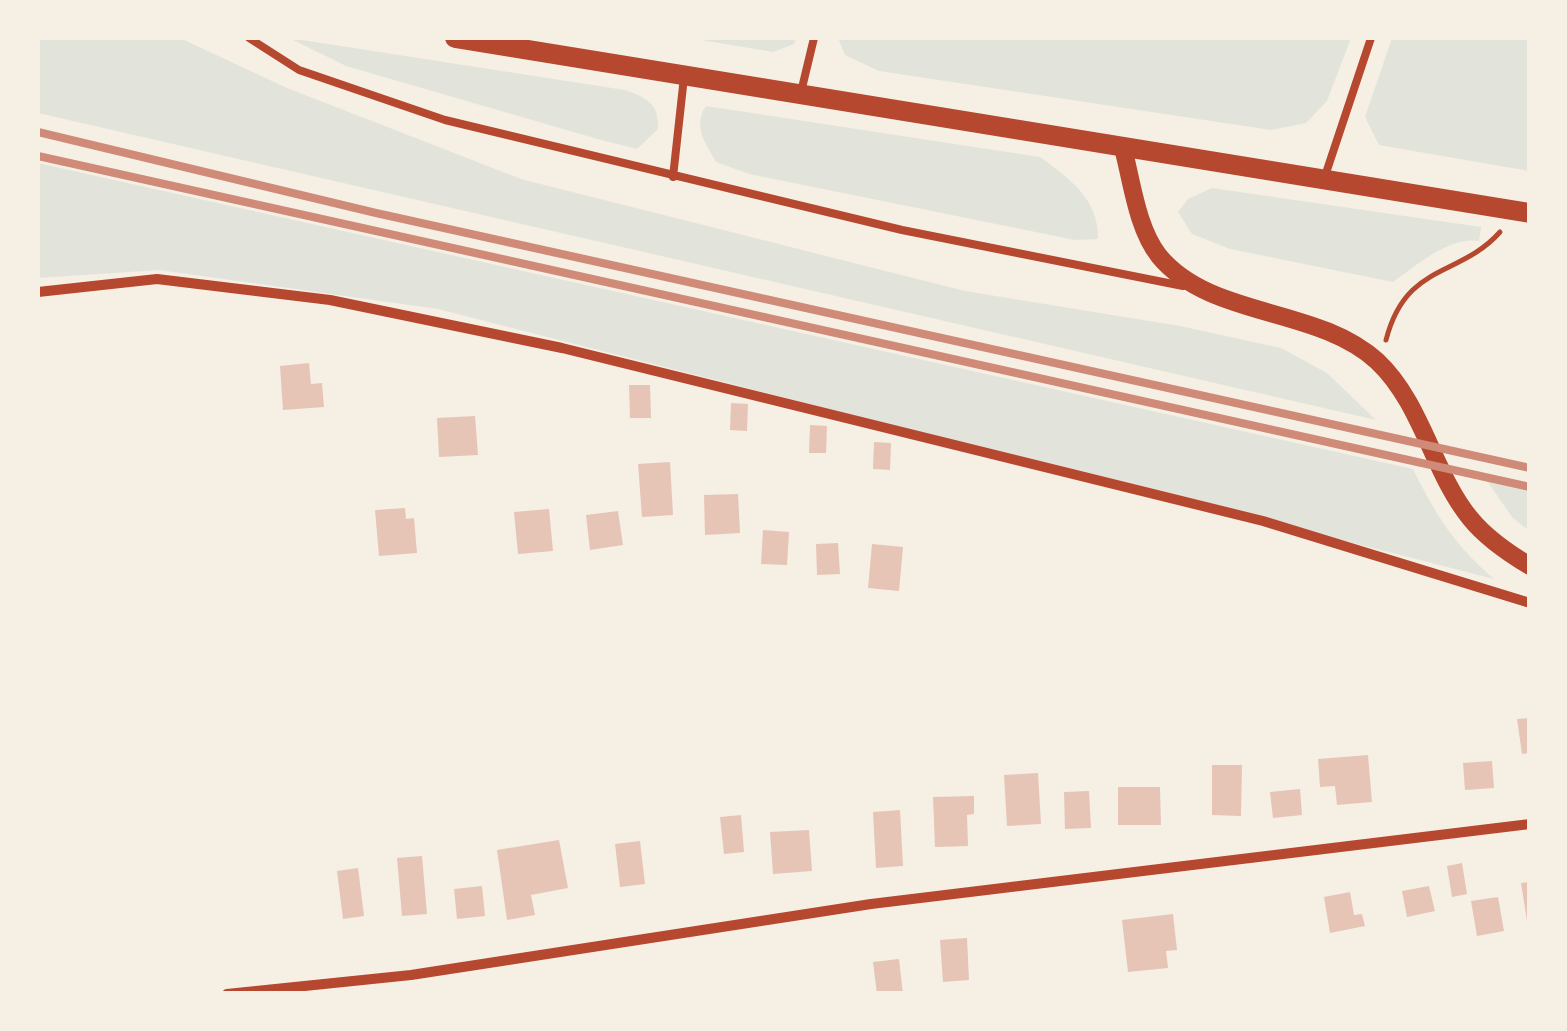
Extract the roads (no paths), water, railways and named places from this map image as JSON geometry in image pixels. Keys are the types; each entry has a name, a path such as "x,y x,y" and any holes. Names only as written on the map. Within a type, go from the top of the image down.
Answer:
{"main road":[{"path":"455,38 1524,212"}],"street":[{"path":"1123,148 1143,225 1158,254 1204,290 1335,332 1383,368 1413,408 1469,518 1504,551 1530,566"},
{"path":"38,292 157,278 330,300 562,348 1263,521 1530,603"},
{"path":"227,994 411,975 870,904 1530,824"}],"lane":[{"path":"250,38 299,70 445,120 902,230 1204,290"},
{"path":"800,95 814,38"},
{"path":"1324,179 1371,38"},
{"path":"673,177 684,75"}],"railway":[{"path":"38,132 376,213 1530,468"},
{"path":"38,156 1530,487"}]}
